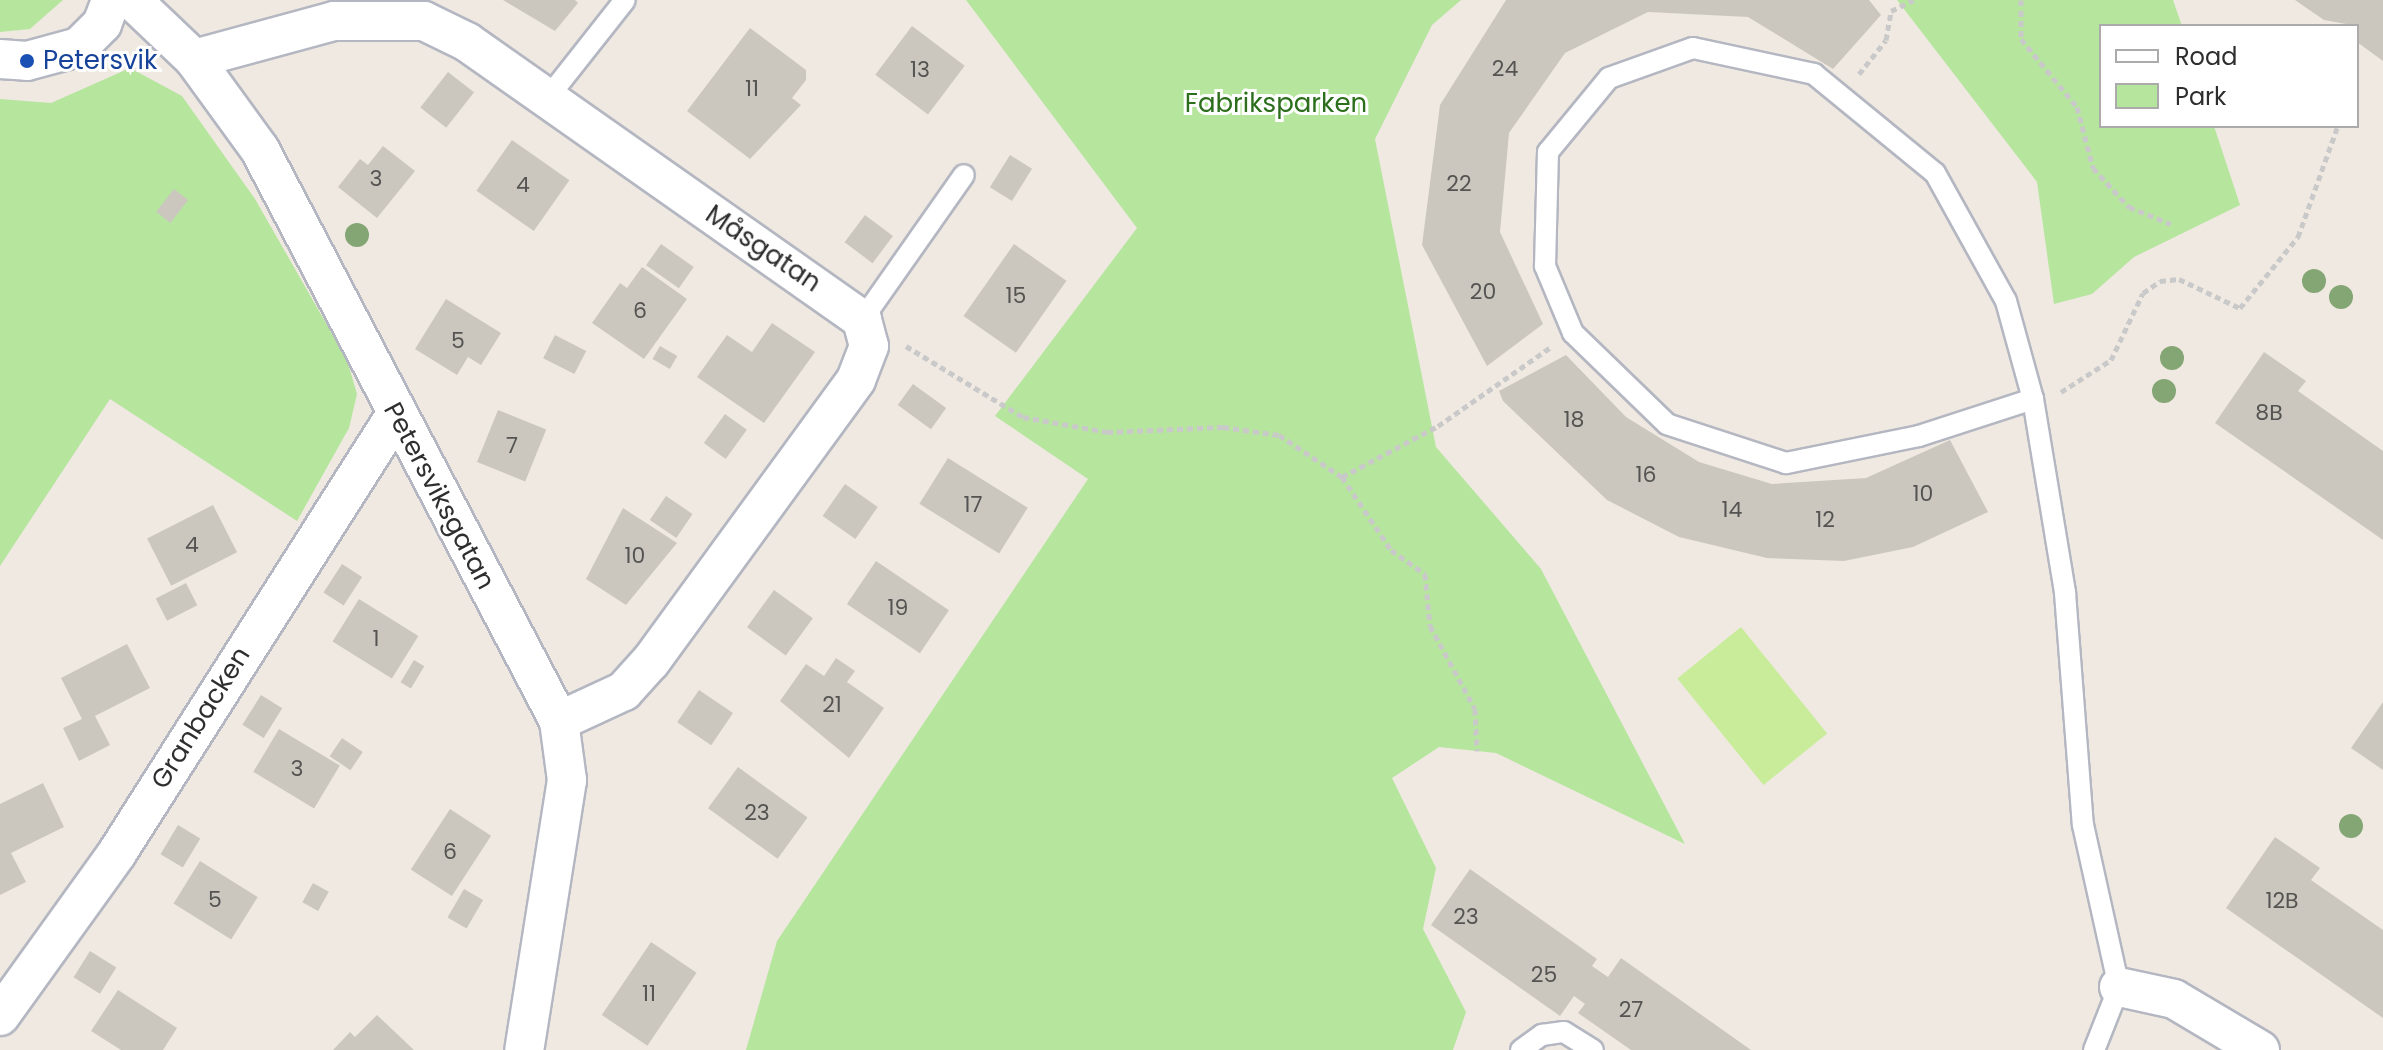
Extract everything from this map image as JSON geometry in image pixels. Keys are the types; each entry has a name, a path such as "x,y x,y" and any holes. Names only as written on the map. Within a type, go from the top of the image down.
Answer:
{"street":[{"path":"0,59 27,61 79,47 102,24 111,0"},
{"name":"Petersviksgatan","path":"132,0 194,59 283,188 395,416 559,721 567,780 524,1050"},
{"name":"Måsgatan","path":"194,59 334,21 424,21 467,42 866,333"},
{"path":"559,721 615,697 650,662 856,380 866,333"},
{"name":"Granbacken","path":"0,1016 117,853 395,416"},
{"path":"2119,987 2174,999 2260,1050"}],"lane":[{"path":"546,100 625,0"},
{"path":"2033,399 1919,436 1786,463 1667,424 1573,333 1545,266 1548,152 1609,78 1693,48 1814,74 1935,173 2006,301 2033,399 2065,593 2083,825 2119,987 2094,1050"},
{"path":"866,333 964,175"},
{"path":"1521,1050 1542,1035 1564,1032 1593,1050"}],"path":[{"path":"1838,94 1886,40 1891,11 1914,0"},
{"path":"2021,0 2021,39 2077,107 2093,168 2129,207 2171,224"},
{"path":"2082,383 2111,360 2143,293 2160,281 2179,279 2240,308 2298,237 2337,128"},
{"path":"866,333 907,346 1023,417 1107,432 1223,427 1279,435 1342,477 1391,550 1425,574 1430,626 1475,709 1477,751"},
{"path":"1342,477 1438,426 1573,333"}],"green space":[{"path":"0,0 63,0 30,29 0,32"},
{"name":"Fabriksparken","path":"966,0 1461,0 1432,25 1375,139 1436,447 1541,569 1685,844 1496,753 1439,747 1392,778 1436,868 1423,929 1466,1012 1453,1050 746,1050 777,941 1088,479 995,416 1137,228"},
{"path":"1897,0 2173,0 2181,24 2099,24 2099,128 2215,128 2240,205 2134,257 2092,294 2054,304 2037,182"},
{"path":"130,68 182,96 255,199 347,360 357,394 349,428 297,521 110,399 0,566 0,99 51,103"},
{"path":"1741,627 1827,733 1763,785 1677,679"}],"building":[{"path":"503,0 575,0 578,3 555,31"},
{"path":"1506,0 1869,0 1881,15 1833,69 1748,17 1648,12 1565,53 1509,133 1500,232 1543,324 1487,366 1422,245 1440,105"},
{"path":"2295,0 2383,0 2383,61 2359,43 2359,24 2324,20"},
{"path":"912,26 965,66 928,114 875,75"},
{"path":"750,28 806,70 806,80 792,98 801,105 750,159 687,111"},
{"path":"448,72 474,92 446,128 420,107"},
{"path":"512,140 569,180 534,231 476,191"},
{"path":"383,146 415,171 377,218 338,187 360,159 368,165"},
{"path":"1010,155 1032,169 1012,201 990,187"},
{"path":"174,189 188,200 170,223 156,212"},
{"path":"865,215 893,236 872,263 845,242"},
{"path":"661,244 694,267 679,288 646,265"},
{"path":"1014,244 1066,281 1016,353 964,316"},
{"path":"642,267 687,299 644,359 592,323 620,283 627,288"},
{"path":"446,299 501,333 481,365 468,357 457,375 415,349"},
{"path":"772,323 815,352 764,423 697,377 727,335 752,352"},
{"path":"555,335 586,351 574,374 543,358"},
{"path":"660,346 677,356 670,369 652,359"},
{"path":"2264,352 2306,381 2298,391 2383,451 2383,540 2215,423"},
{"path":"1566,355 1626,417 1699,462 1772,484 1866,478 1950,440 1988,512 1913,547 1844,561 1767,558 1679,537 1607,500 1503,401 1499,391"},
{"path":"913,384 946,408 931,429 898,405"},
{"path":"498,410 546,429 525,481 477,462"},
{"path":"725,414 747,430 726,459 704,443"},
{"path":"948,458 1028,508 999,554 919,504"},
{"path":"845,484 878,507 855,539 823,516"},
{"path":"666,496 693,514 676,538 650,520"},
{"path":"213,505 237,552 171,586 147,539"},
{"path":"623,508 677,543 626,605 586,579"},
{"path":"876,561 949,610 920,653 847,604"},
{"path":"342,564 362,577 344,606 323,593"},
{"path":"186,583 197,605 167,621 156,598"},
{"path":"774,590 813,618 786,655 747,627"},
{"path":"359,599 418,636 392,678 333,641"},
{"path":"127,644 150,688 95,716 110,745 79,761 63,728 82,719 61,678"},
{"path":"836,658 855,671 847,682 884,708 849,758 780,701 806,664 824,676"},
{"path":"414,660 424,666 411,688 401,682"},
{"path":"699,690 733,713 711,745 677,722"},
{"path":"261,695 282,708 264,738 242,725"},
{"path":"2383,702 2383,770 2351,748"},
{"path":"279,729 340,766 314,808 253,772"},
{"path":"342,738 363,752 350,770 330,756"},
{"path":"738,767 808,818 778,859 708,808"},
{"path":"43,783 64,827 11,853 26,882 0,895 0,804"},
{"path":"450,809 491,836 452,896 411,869"},
{"path":"178,825 200,838 183,868 160,854"},
{"path":"2275,837 2320,868 2311,880 2383,930 2383,1018 2226,908"},
{"path":"200,861 258,897 231,939 174,903"},
{"path":"1470,869 1597,959 1592,966 1608,977 1621,958 1751,1050 1631,1050 1578,1013 1585,1004 1574,996 1560,1016 1431,925"},
{"path":"313,883 329,892 318,911 302,902"},
{"path":"464,889 483,900 467,929 448,918"},
{"path":"651,942 697,973 647,1046 602,1015"},
{"path":"90,951 116,967 100,994 74,977"},
{"path":"118,990 177,1028 163,1050 121,1050 91,1031"},
{"path":"377,1015 414,1050 333,1050 350,1032 355,1037"}],"place":[{"name":"Petersvik","path":"27,61"}]}
